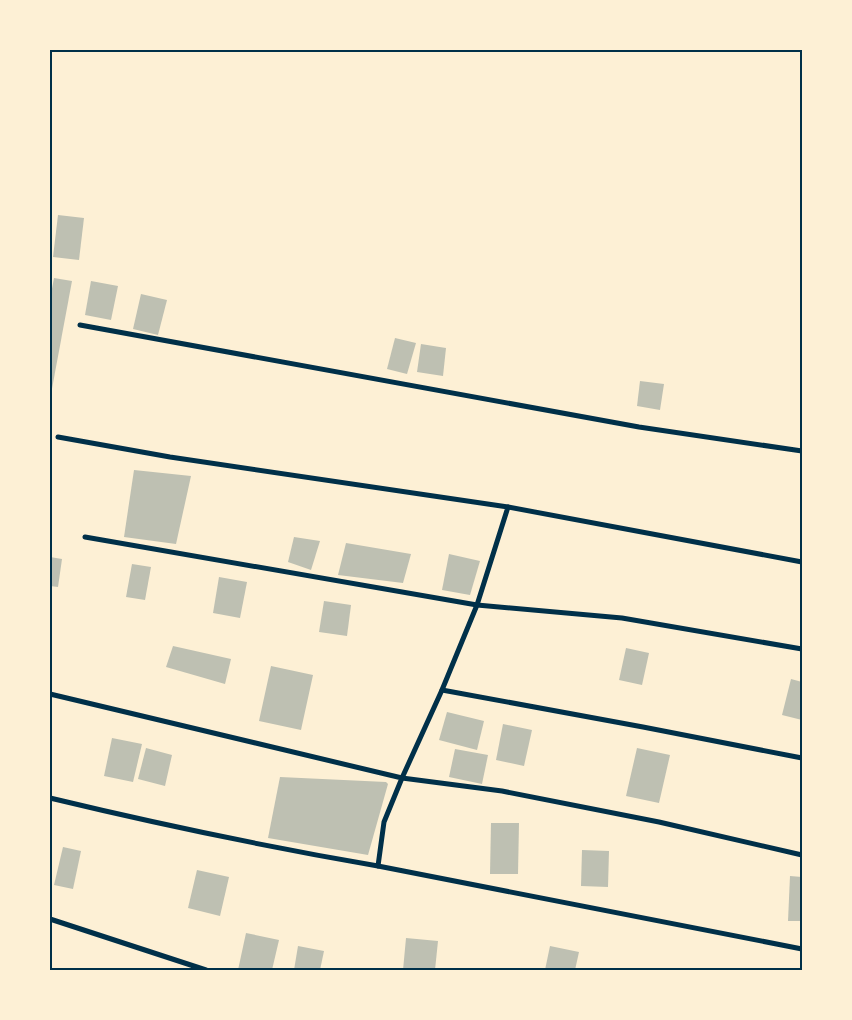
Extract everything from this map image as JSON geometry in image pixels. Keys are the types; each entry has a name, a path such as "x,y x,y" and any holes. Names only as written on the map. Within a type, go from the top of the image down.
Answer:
{"street":[{"path":"80,325 639,427 802,451"},
{"path":"58,437 170,457 508,507 802,562"},
{"path":"378,866 384,822 477,605 508,507"},
{"path":"85,537 477,605 622,618 802,649"},
{"path":"442,690 643,726 802,758"},
{"path":"50,694 402,778 512,792 659,822 802,855"},
{"path":"50,798 311,855 378,866 802,949"},
{"path":"50,919 206,970"}],"building":[{"path":"58,215 84,218 79,260 53,257"},
{"path":"54,278 72,281 51,394 50,299"},
{"path":"91,281 118,286 111,320 85,315"},
{"path":"141,294 167,300 158,335 133,329"},
{"path":"395,338 416,343 407,374 387,369"},
{"path":"421,344 446,348 443,376 417,372"},
{"path":"640,381 664,384 660,410 637,406"},
{"path":"134,470 191,476 176,544 124,537"},
{"path":"294,537 320,541 311,570 288,562"},
{"path":"346,543 411,554 403,583 338,575"},
{"path":"449,554 480,561 470,595 442,590"},
{"path":"50,557 62,559 58,587 50,586"},
{"path":"132,564 151,567 145,600 126,597"},
{"path":"219,577 247,582 240,618 213,613"},
{"path":"324,601 351,605 347,636 319,632"},
{"path":"173,646 231,659 225,684 166,667"},
{"path":"626,648 649,653 642,685 619,680"},
{"path":"271,666 313,675 301,730 259,721"},
{"path":"791,679 802,682 802,720 782,715"},
{"path":"447,712 484,721 477,750 439,740"},
{"path":"503,724 532,730 524,766 496,760"},
{"path":"112,738 142,744 133,782 104,776"},
{"path":"146,748 172,755 165,786 138,779"},
{"path":"637,748 670,755 659,803 626,796"},
{"path":"455,749 488,755 482,784 449,777"},
{"path":"280,777 386,782 388,784 368,855 268,838"},
{"path":"491,823 519,823 518,874 490,874"},
{"path":"63,847 81,851 73,889 54,885"},
{"path":"582,850 609,851 608,887 581,886"},
{"path":"197,870 229,877 220,916 188,908"},
{"path":"790,876 802,877 802,921 788,921"},
{"path":"246,933 279,940 272,970 238,970"},
{"path":"406,938 438,941 435,970 403,970"},
{"path":"298,946 324,951 320,970 294,970"},
{"path":"550,946 579,952 575,970 545,970"}]}
